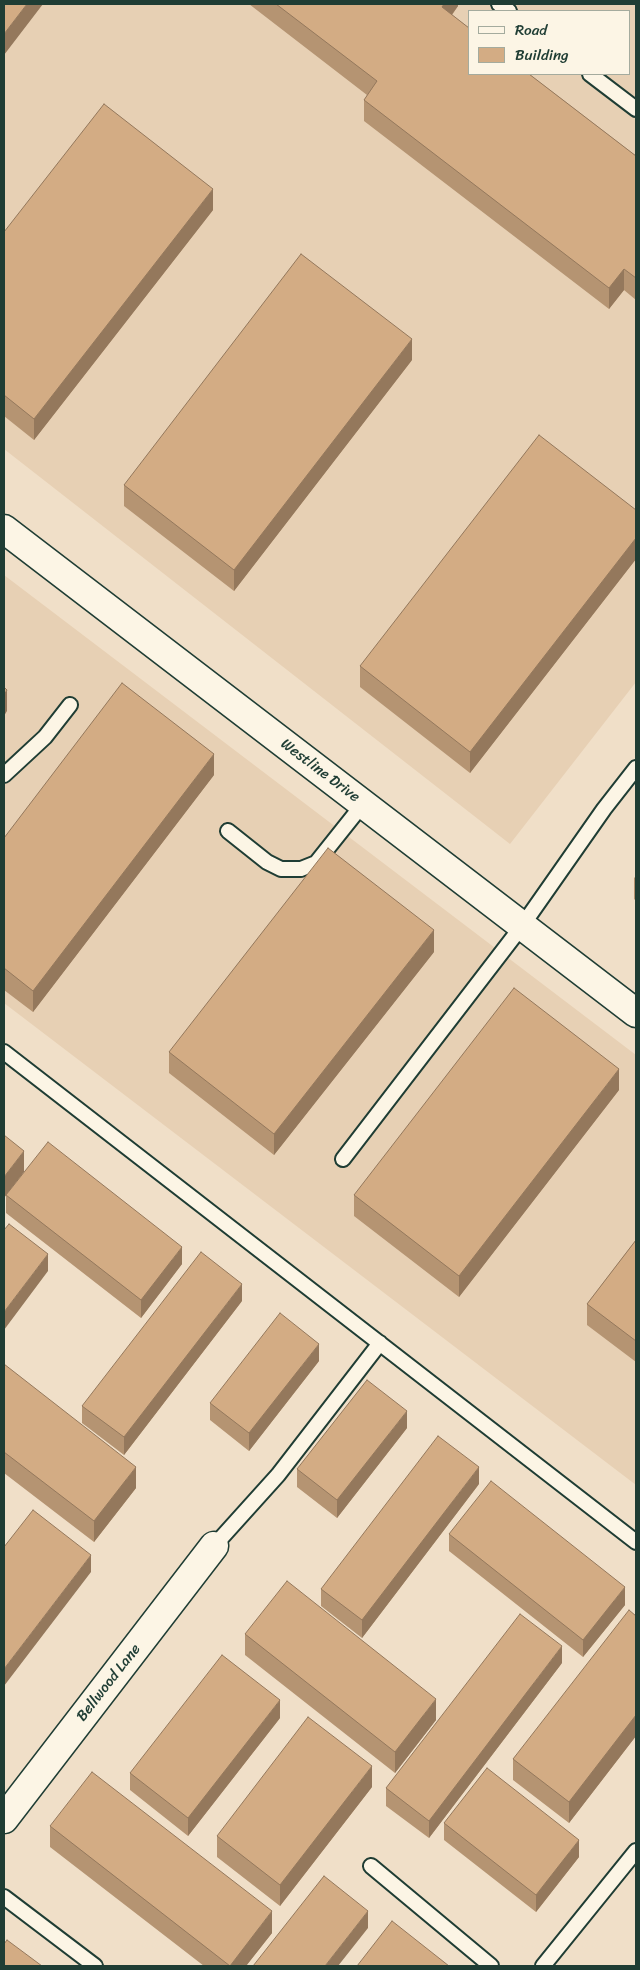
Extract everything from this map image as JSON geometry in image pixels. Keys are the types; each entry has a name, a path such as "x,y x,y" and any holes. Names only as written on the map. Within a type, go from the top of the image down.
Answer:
{"street":[{"name":"Westline Drive","path":"4,529 636,1013"},
{"name":"Bellwood Lane","path":"4,1819 214,1546"}],"lane":[{"path":"591,75 636,109"},
{"path":"4,775 45,737 70,706"},
{"path":"343,1159 522,926 604,809 636,768"},
{"path":"228,831 267,862 282,870 301,869 316,863 363,804"},
{"path":"4,1052 636,1542"},
{"path":"214,1546 278,1475 380,1343"},
{"path":"543,1966 636,1851"},
{"path":"371,1866 491,1966"},
{"path":"4,1897 95,1966"}],"shaded area":[{"path":"4,4 636,4 636,682 510,844 4,449"},
{"path":"4,575 636,1055 636,1485 4,1003"}],"building":[{"path":"4,4 27,4 4,34"},
{"path":"276,4 444,4 442,7 468,27 468,75 530,75 636,156 636,278 624,269 609,288 364,100 377,81"},
{"path":"104,104 213,189 34,419 4,395 4,232"},
{"path":"301,254 412,339 234,570 124,485"},
{"path":"539,435 636,510 636,538 470,752 360,666"},
{"path":"122,683 214,754 33,991 4,968 4,838"},
{"path":"328,848 434,930 274,1134 169,1052"},
{"path":"514,988 619,1069 459,1276 354,1195"},
{"path":"4,1135 24,1151 4,1177"},
{"path":"48,1142 182,1247 141,1300 6,1195"},
{"path":"9,1224 48,1254 4,1312 4,1230"},
{"path":"636,1240 636,1341 587,1304"},
{"path":"201,1252 242,1284 124,1437 82,1406"},
{"path":"280,1313 319,1344 249,1433 210,1403"},
{"path":"4,1364 136,1467 94,1521 4,1452"},
{"path":"367,1380 407,1411 337,1500 297,1469"},
{"path":"438,1436 479,1467 362,1620 321,1589"},
{"path":"491,1481 625,1587 583,1640 449,1534"},
{"path":"33,1510 91,1555 4,1669 4,1547"},
{"path":"287,1581 436,1699 395,1752 245,1634"},
{"path":"629,1610 636,1616 636,1715 569,1802 513,1759"},
{"path":"520,1614 562,1646 429,1821 386,1788"},
{"path":"222,1655 280,1700 188,1818 130,1773"},
{"path":"308,1717 372,1766 280,1885 217,1836"},
{"path":"487,1768 579,1840 536,1895 444,1823"},
{"path":"92,1772 272,1911 230,1966 50,1826"},
{"path":"324,1876 368,1911 325,1966 253,1966"},
{"path":"392,1921 449,1966 357,1966"},
{"path":"7,1940 42,1966 4,1966 4,1944"}]}
